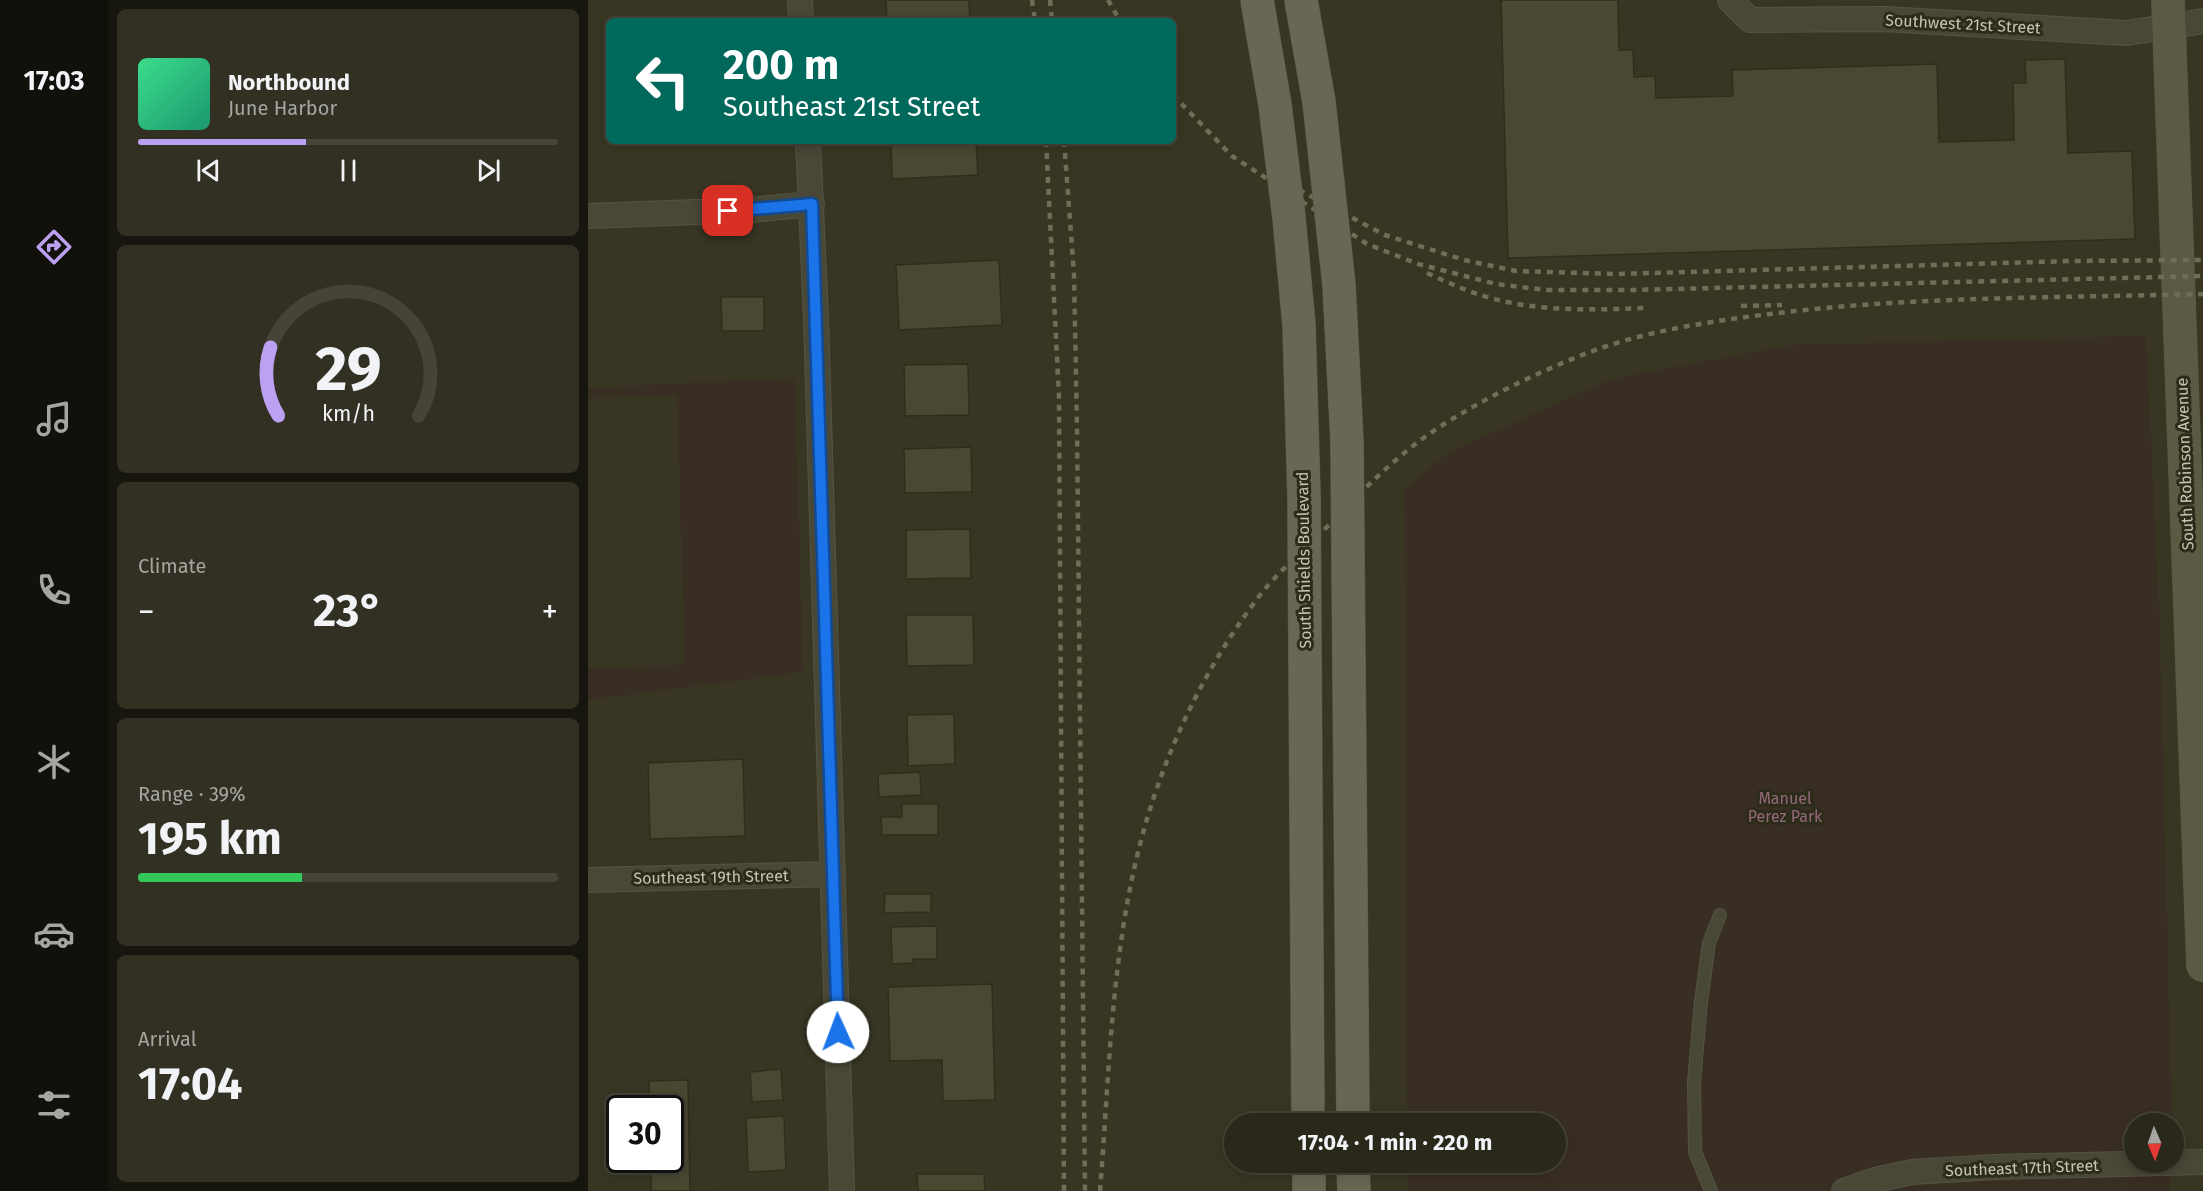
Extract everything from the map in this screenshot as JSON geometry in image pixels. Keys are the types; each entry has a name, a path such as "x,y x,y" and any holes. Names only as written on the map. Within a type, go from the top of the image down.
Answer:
{"main road":[{"name":"South Shields Boulevard","path":"1257,0 1275,105 1299,325 1305,509 1308,1113"},
{"path":"1301,0 1319,102 1339,285 1347,442 1353,1113"},
{"name":"South Robinson Avenue","path":"2168,13 2203,965"},
{"path":"1309,1173 1309,1191"},
{"path":"1353,1173 1354,1191"}],"street":[{"path":"800,0 801,18"},
{"name":"Southwest 21st Street","path":"1730,0 1750,20 1884,19 2127,33 2168,13 2203,21"},
{"path":"808,144 812,204 842,1191"},
{"path":"588,216 751,210 812,204"},
{"name":"Southeast 19th Street","path":"588,880 833,874"},
{"name":"Southeast 17th Street","path":"1844,1191 1875,1180 1912,1173 1996,1167 2203,1162"}],"lane":[{"path":"1711,1191 1695,1152 1694,1082 1709,943 1720,915"}],"green space":[{"name":"Manuel Perez Park","path":"2146,336 2160,630 2172,1113 2124,1113 2124,1173 2171,1173 2170,1191 1407,1191 1407,1173 1566,1173 1566,1113 1407,1113 1405,488 1451,451 1612,379 1791,345"},
{"path":"795,378 803,672 588,700 588,668 685,665 677,396 588,398 588,388"}],"building":[{"path":"886,0 969,0 970,18 887,18"},
{"path":"1501,0 1618,0 1619,50 1633,50 1634,77 1655,76 1656,98 1733,96 1732,70 1937,64 1939,142 2014,140 2013,83 2026,83 2025,60 2065,59 2068,153 2132,151 2135,239 1508,258"},
{"path":"891,144 976,144 978,175 892,179"},
{"path":"999,260 1002,325 899,330 896,265"},
{"path":"721,297 764,297 764,331 722,331"},
{"path":"968,364 969,415 905,416 904,365"},
{"path":"971,447 972,492 905,493 904,449"},
{"path":"970,529 971,578 906,579 906,530"},
{"path":"906,615 973,615 974,665 907,666"},
{"path":"954,714 955,764 908,766 907,715"},
{"path":"743,759 745,836 650,839 648,763"},
{"path":"920,772 921,795 879,797 878,774"},
{"path":"902,804 938,804 938,835 882,835 881,817 902,817"},
{"path":"885,894 931,894 931,912 884,913"},
{"path":"937,926 937,959 913,959 913,963 892,964 891,927"},
{"path":"992,984 995,1100 943,1101 942,1060 890,1061 888,987"},
{"path":"781,1069 783,1100 752,1102 750,1072"},
{"path":"688,1080 690,1191 651,1191 651,1173 684,1173 684,1095 649,1095 649,1081"},
{"path":"784,1116 786,1170 748,1172 746,1118"},
{"path":"917,1174 984,1174 985,1191 918,1191"}],"railway":[{"path":"1032,0 1035,18"},
{"path":"1050,0 1052,18"},
{"path":"1108,0 1118,18"},
{"path":"1176,98 1232,156 1367,244 1418,264 1496,284 1546,290 1633,290 2203,276"},
{"path":"1046,144 1059,397 1064,1191"},
{"path":"1064,144 1074,274 1085,1191"},
{"path":"1299,190 1385,235 1464,260 1516,271 1617,274 2073,261 2203,260"},
{"path":"1427,273 1479,295 1507,302 1546,308 1645,308"},
{"path":"1100,1191 1114,1004 1126,911 1147,819 1168,758 1210,671 1264,590 1365,489 1409,449 1441,426 1498,393 1558,365 1640,336 1683,327 1770,314 1878,304 2203,294"},
{"path":"1741,306 1782,305"}],"route":[{"path":"728,211 812,204 838,1032"}]}
